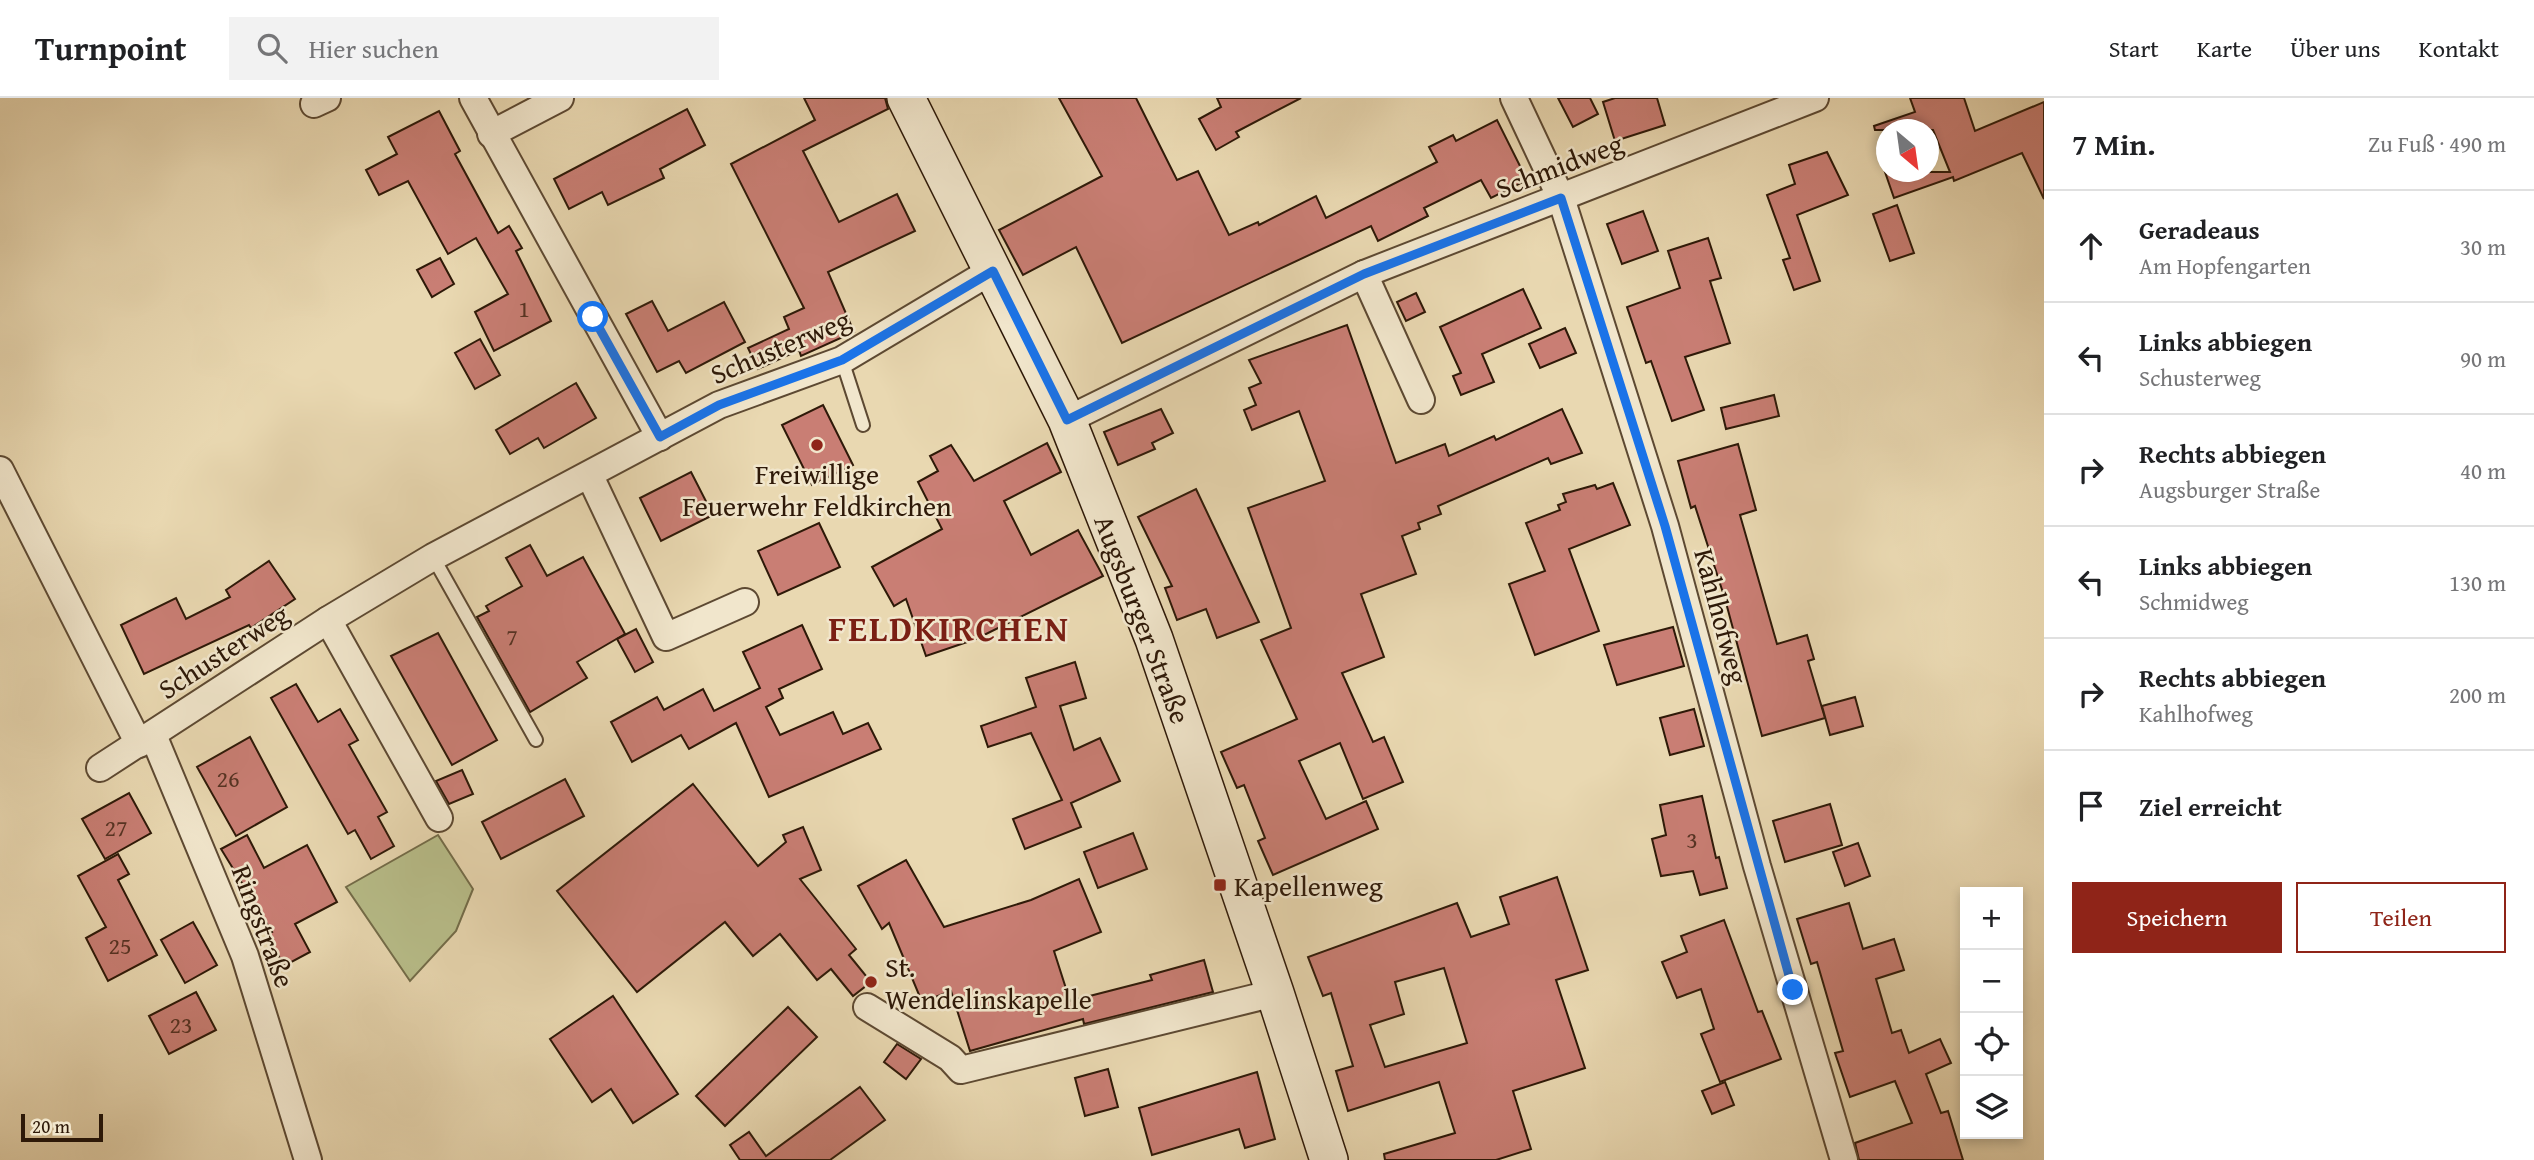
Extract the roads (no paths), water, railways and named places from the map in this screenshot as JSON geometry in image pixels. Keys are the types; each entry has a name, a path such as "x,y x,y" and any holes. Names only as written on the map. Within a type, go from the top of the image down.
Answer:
{"main road":[{"name":"Augsburger Straße","path":"906,98 1067,420 1154,639 1329,1160"}],"street":[{"path":"473,98 660,437"},
{"path":"491,134 560,98"},
{"name":"Kahlhofweg","path":"1514,98 1561,198 1665,526 1763,889 1844,1160"},
{"name":"Schmidweg","path":"1067,420 1364,274 1815,98"},
{"name":"Schusterweg","path":"146,740 328,620 433,556 590,476 719,405 842,360 993,271"},
{"path":"1364,274 1421,400"},
{"name":"Ringstraße","path":"0,470 146,740 245,956 308,1160"},
{"path":"590,476 666,637 745,601"},
{"name":"Schusterweg","path":"328,620 439,818"},
{"path":"100,768 146,740"},
{"path":"867,1007 950,1058 961,1070 1275,993"}],"lane":[{"path":"842,360 863,425"},
{"path":"433,556 536,740"}],"place":[{"name":"Freiwillige Feuerwehr Feldkirchen","path":"817,445"},
{"name":"Kapellenweg","path":"1220,885"},
{"name":"St. Wendelinskapelle","path":"871,982"}],"district":[{"name":"FELDKIRCHEN","path":"949,628"}]}
